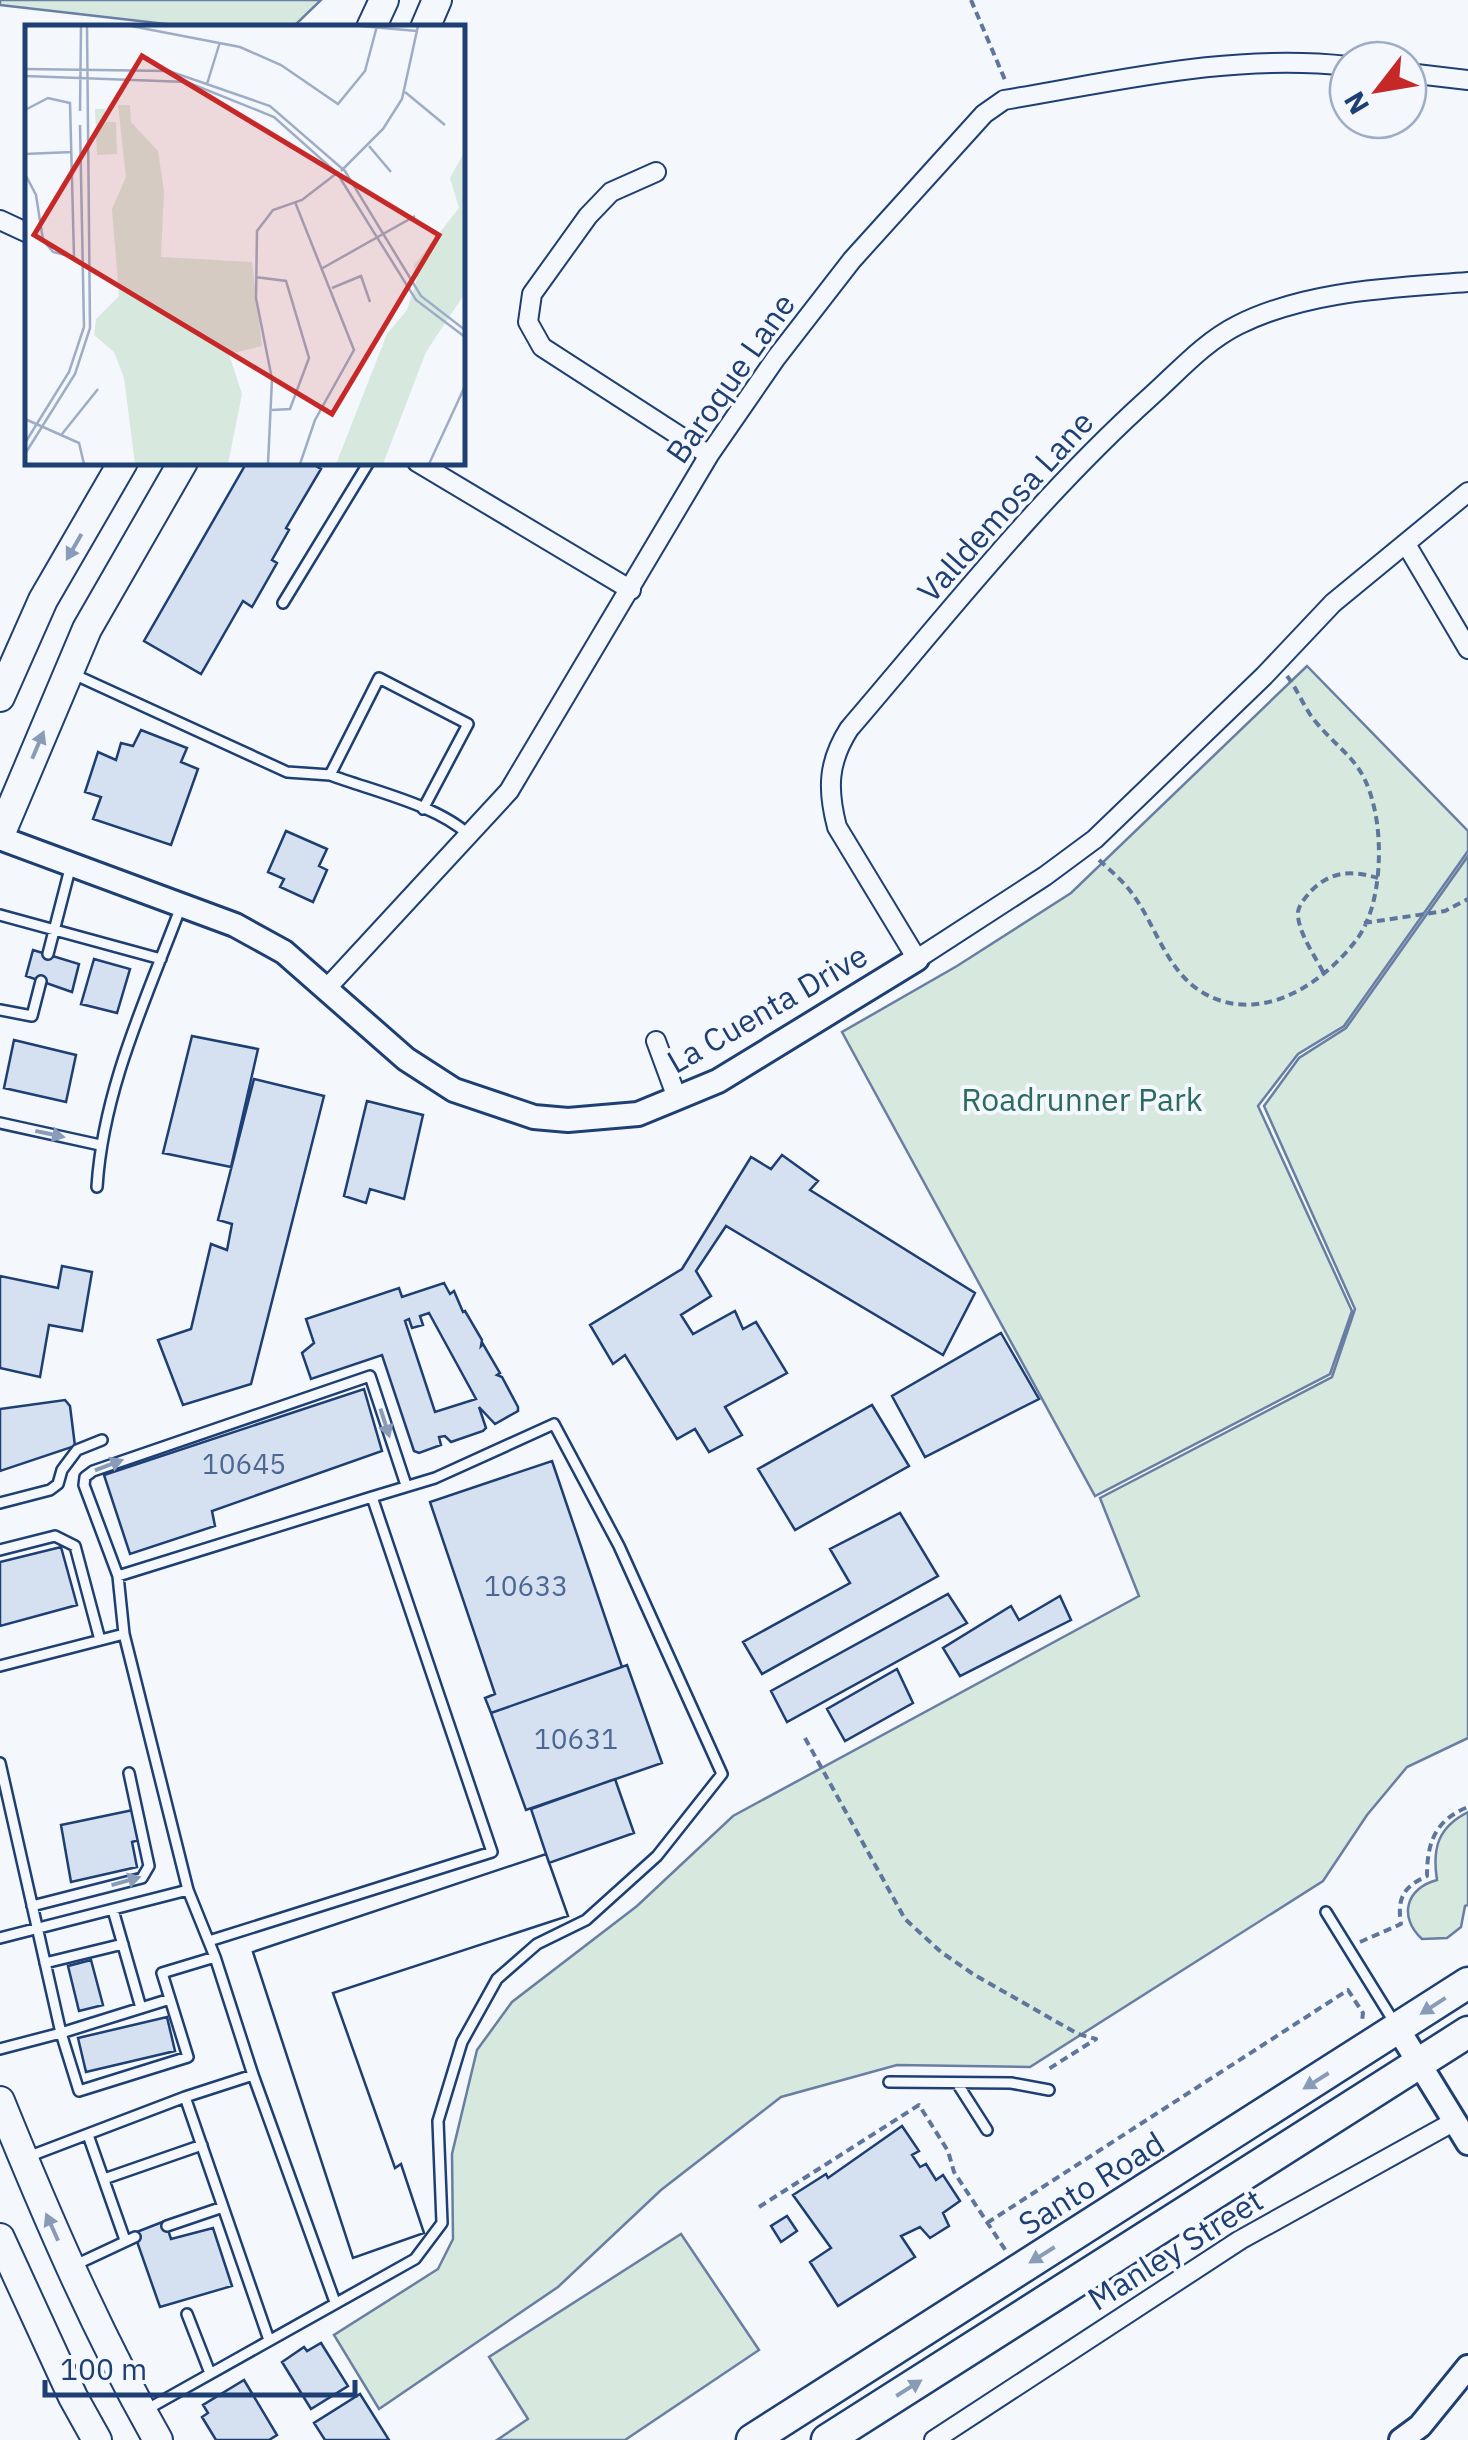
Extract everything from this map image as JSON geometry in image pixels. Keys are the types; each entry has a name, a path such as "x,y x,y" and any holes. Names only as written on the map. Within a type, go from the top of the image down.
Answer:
{"main road":[{"path":"372,25 384,0"},
{"path":"426,25 436,0"},
{"path":"0,697 43,600 121,465"},
{"path":"0,837 87,629 181,465"},
{"name":"Santo Road","path":"752,2440 1468,1984"},
{"path":"827,2440 1468,2032"},
{"path":"0,2101 70,2267 120,2374 158,2440"},
{"path":"0,2238 73,2397 97,2440"}],"street":[{"name":"Baroque Lane","path":"327,988 510,792 709,455 776,358 852,260 984,114 1004,100 1208,65 1328,64"},
{"path":"1428,75 1468,80"},
{"path":"656,172 611,192 588,216 532,294 528,322 542,347 709,455"},
{"path":"0,221 25,232"},
{"name":"Valldemosa Lane","path":"917,959 837,826 831,804 833,754 849,729 1033,513 1126,418 1212,341 1240,324 1334,293 1468,282"},
{"path":"422,465 631,590"},
{"name":"La Cuenta Drive","path":"0,837 235,926 284,952 406,1059 454,1090 534,1117 568,1120 638,1114 718,1081 917,959 1084,848 1333,603 1468,492"},
{"path":"1406,544 1468,649"},
{"path":"656,1040 677,1098"},
{"path":"1398,2028 1468,2143"},
{"name":"Manley Street","path":"934,2440 1240,2240 1455,2121"},
{"path":"1402,2440 1420,2426 1468,2367"}],"lane":[{"path":"282,603 367,465"},
{"path":"69,672 287,772 330,775 454,820 470,835"},
{"path":"330,775 379,678 468,724 423,809"},
{"path":"48,954 71,865"},
{"path":"97,1188 100,1145 124,1058 182,906"},
{"path":"0,915 161,959"},
{"path":"0,1010 32,1016 41,981"},
{"path":"0,1124 100,1145"},
{"path":"335,2302 188,1890 124,1634 118,1576 84,1486 85,1477 123,1460 370,1376 406,1485"},
{"path":"118,1576 435,1478 554,1424 620,1546 722,1774 657,1856 586,1920 538,1944 497,1979 462,2042 438,2121 442,2223 415,2259 142,2412"},
{"path":"0,1503 50,1490 58,1484 62,1470 77,1450 102,1440"},
{"path":"209,1941 492,1852 372,1497"},
{"path":"0,1550 55,1536 75,1546 100,1640"},
{"path":"0,1666 124,1634"},
{"path":"0,1763 61,2033 79,2091 188,2057 162,1974 215,1957"},
{"path":"32,1906 142,1878 149,1866 129,1774"},
{"path":"0,1938 188,1890"},
{"path":"113,1910 141,2008"},
{"path":"1326,1912 1398,2028"},
{"path":"45,1962 124,1944"},
{"path":"0,2049 170,1999"},
{"path":"23,2159 185,2097 253,2076"},
{"path":"889,2082 1011,2083 1049,2090"},
{"path":"957,2083 987,2130"},
{"path":"185,2097 268,2340"},
{"path":"70,2267 130,2238 88,2134"},
{"path":"104,2180 202,2145"},
{"path":"167,2226 223,2207"},
{"path":"187,2314 210,2373"}],"path":[{"path":"971,0 1012,99"},
{"path":"1084,848 1133,894 1169,956 1198,990 1220,1000 1279,1002 1323,972 1359,937 1378,878 1380,839 1374,804 1359,765 1313,719 1276,662"},
{"path":"1323,972 1301,924 1298,912 1302,900 1322,880 1340,873 1378,878"},
{"path":"1364,922 1445,911 1468,898"},
{"path":"805,1738 906,1919 941,1952 973,1974 1078,2034 1096,2038 1047,2070"},
{"path":"1348,1947 1401,1924 1401,1894 1411,1883 1427,1876 1428,1846 1434,1834 1443,1822 1468,1807"},
{"path":"987,2223 1348,1990 1363,2012 1362,2022"},
{"path":"760,2207 919,2105 948,2151 954,2172 1006,2252"}],"green space":[{"path":"0,0 321,0 295,25 175,25 0,5"},
{"name":"Roadrunner Park","path":"1307,666 1468,831 1468,851 1344,1026 1298,1054 1258,1106 1352,1311 1330,1374 1095,1496 842,1032 957,966 1071,893"},
{"path":"1468,856 1468,1738 1407,1767 1367,1815 1323,1881 1030,2067 897,2065 781,2097 661,2190 558,2287 379,2409 334,2335 438,2269 453,2239 452,2154 477,2050 512,2002 637,1906 733,1816 1139,1596 1100,1498 1332,1377 1355,1309 1264,1106 1299,1058 1346,1028"},
{"path":"1468,1812 1468,1905 1461,1927 1447,1938 1422,1939 1410,1922 1409,1904 1418,1890 1437,1880 1439,1840 1450,1824"},
{"path":"681,2234 759,2350 625,2440 497,2440 528,2419 489,2357"}],"building":[{"path":"245,465 314,465 321,469 286,528 289,530 272,560 277,563 252,607 243,601 201,674 144,641"},
{"path":"141,730 187,748 181,762 198,769 171,845 93,819 101,797 85,792 98,752 116,760 121,743 133,746"},
{"path":"286,831 327,849 319,866 327,870 313,902 280,887 284,879 268,872"},
{"path":"33,950 79,964 72,992 26,976"},
{"path":"94,959 130,969 117,1013 81,1004"},
{"path":"192,1036 258,1049 231,1167 163,1153"},
{"path":"14,1040 76,1055 66,1102 4,1088"},
{"path":"254,1079 324,1096 251,1384 183,1405 158,1340 191,1329 211,1244 227,1250 232,1224 218,1220"},
{"path":"367,1101 423,1115 404,1199 370,1189 366,1203 344,1196"},
{"path":"782,1155 818,1181 810,1190 975,1293 943,1355 726,1226 696,1271 711,1296 681,1315 693,1334 735,1311 743,1329 756,1322 787,1373 725,1407 742,1435 709,1452 695,1429 677,1439 625,1355 613,1364 590,1325 682,1269 751,1157 771,1169"},
{"path":"62,1266 92,1272 82,1331 49,1325 40,1377 0,1368 0,1276 58,1288"},
{"path":"444,1283 450,1294 454,1291 518,1411 495,1424 479,1407 486,1428 483,1431 451,1442 445,1436 439,1437 441,1445 419,1453 414,1451 382,1355 311,1379 302,1353 314,1343 306,1319 399,1288 402,1297","holes":["429,1313 476,1399 435,1412 405,1321 409,1319 412,1328 423,1325 420,1316"]},
{"path":"1001,1333 1039,1399 925,1457 892,1396"},
{"path":"364,1389 382,1451 212,1511 215,1526 130,1554 104,1475"},
{"path":"65,1400 70,1406 75,1446 0,1471 0,1409"},
{"path":"872,1405 909,1466 795,1530 758,1469"},
{"path":"552,1461 622,1667 491,1713 485,1698 495,1694 430,1502"},
{"path":"900,1513 938,1576 762,1674 743,1642 850,1583 830,1549"},
{"path":"61,1547 77,1605 0,1626 0,1562"},
{"path":"948,1594 967,1623 787,1722 771,1691"},
{"path":"1060,1596 1071,1620 960,1676 943,1648 1011,1606 1019,1620"},
{"path":"627,1665 662,1763 526,1810 491,1713"},
{"path":"897,1669 913,1703 845,1741 827,1709"},
{"path":"615,1779 634,1833 549,1863 531,1809"},
{"path":"133,1810 139,1840 132,1842 137,1867 71,1882 61,1825"},
{"path":"546,1854 568,1916 333,1993 395,2168 401,2164 424,2233 353,2258 253,1952"},
{"path":"546,1854 568,1916 333,1993 395,2168 401,2164 424,2233 353,2258 253,1952"},
{"path":"91,1960 103,2005 79,2011 68,1966"},
{"path":"167,2017 175,2051 86,2072 78,2038"},
{"path":"902,2126 919,2151 912,2155 920,2167 926,2164 936,2180 943,2175 960,2201 943,2213 949,2226 930,2238 920,2227 901,2236 915,2257 838,2306 810,2262 831,2248 793,2195 826,2174 828,2178"},
{"path":"787,2216 797,2231 781,2242 771,2226"},
{"path":"165,2221 171,2239 213,2228 232,2286 160,2307 134,2233"},
{"path":"321,2343 348,2386 311,2409 282,2362 304,2347 307,2351"},
{"path":"244,2380 277,2435 269,2440 216,2440 202,2417 208,2413 203,2405"},
{"path":"360,2394 389,2440 325,2440 314,2423"}]}
